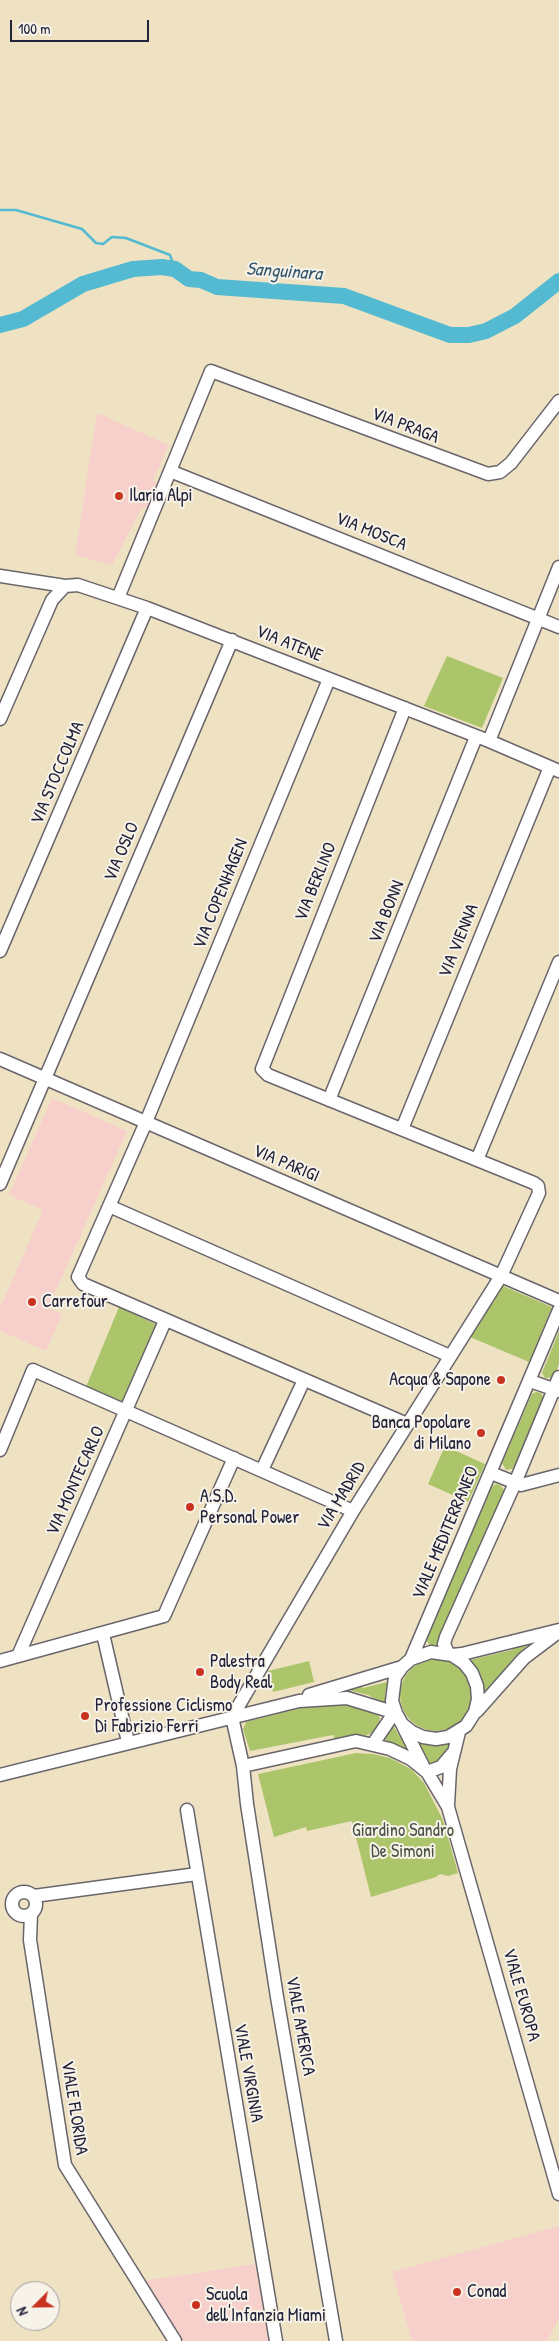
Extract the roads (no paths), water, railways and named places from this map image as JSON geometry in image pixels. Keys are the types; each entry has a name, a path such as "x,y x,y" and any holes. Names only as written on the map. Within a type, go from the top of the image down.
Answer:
{"street":[{"name":"VIA PRAGA","path":"170,471 212,371 488,474 500,472 511,462 559,401"},
{"path":"118,598 170,471"},
{"name":"VIA MOSCA","path":"170,471 559,627"},
{"path":"489,741 559,567"},
{"name":"VIA ATENE","path":"0,576 65,586 78,585 147,608 489,741 554,769"},
{"path":"0,719 52,600 65,586"},
{"name":"VIA STOCCOLMA","path":"0,951 147,608"},
{"name":"VIA OSLO","path":"0,1184 232,640"},
{"name":"VIA COPENHAGEN","path":"165,1320 83,1284 78,1279 78,1272 146,1122 329,679"},
{"name":"VIA BERLINO","path":"329,1100 268,1075 262,1070 263,1063 405,708"},
{"name":"VIA BONN","path":"329,1100 476,737"},
{"name":"VIA VIENNA","path":"402,1129 554,769"},
{"path":"329,1100 477,1160 559,962"},
{"name":"VIA PARIGI","path":"0,1059 559,1301"},
{"name":"VIA MADRID","path":"232,1717 353,1511 501,1276 537,1197 538,1188 534,1183 477,1160"},
{"path":"108,1206 450,1356"},
{"name":"VIALE MEDITERRANEO","path":"406,1663 491,1473 559,1310"},
{"path":"165,1320 407,1424"},
{"name":"VIA MONTECARLO","path":"18,1656 165,1320"},
{"path":"0,1450 33,1370 353,1511"},
{"path":"475,1712 478,1699 475,1679 464,1662 450,1654 444,1644 516,1483 556,1390 559,1377"},
{"path":"262,1470 304,1380"},
{"path":"530,1381 556,1390"},
{"path":"0,1661 159,1619 167,1611 234,1458"},
{"path":"491,1473 521,1485 559,1475"},
{"path":"299,1701 316,1692 406,1663 432,1652 450,1654 559,1631"},
{"path":"0,1775 299,1701 348,1698 398,1717 412,1732 423,1737 448,1737 459,1732 528,1654 559,1631"},
{"path":"103,1634 128,1742"},
{"path":"406,1663 395,1678 392,1689 392,1702 427,1772 441,1767 455,1751"},
{"name":"VIALE AMERICA","path":"232,1717 243,1766 246,1804 277,1997 336,2341"},
{"path":"373,1744 390,1719 398,1717"},
{"name":"VIALE EUROPA","path":"448,1807 450,1769 459,1732"},
{"name":"VIALE EUROPA","path":"243,1766 349,1742 373,1744 411,1759 427,1772 448,1807 559,2194"},
{"name":"VIALE VIRGINIA","path":"187,1810 276,2341"},
{"path":"11,1907 15,1895 23,1891 34,1896 197,1874"},
{"path":"0,1906 11,1907 31,1914 36,1908 34,1896"},
{"name":"VIALE FLORIDA","path":"11,1907 30,1940"},
{"name":"VIALE FLORIDA","path":"31,1914 30,1940 65,2165 175,2341"}],"waterway":[{"path":"0,210 16,210 82,229 96,243 103,244 112,237 126,238 170,255 175,269"},
{"name":"Sanguinara","path":"0,325 23,319 83,284 133,269 162,267 175,269 189,279 201,280 217,287 344,296 450,335 469,335 486,331 515,316 559,281"}],"place":[{"name":"Ilaria Alpi","path":"119,496"},
{"name":"Carrefour","path":"32,1302"},
{"name":"Acqua & Sapone","path":"501,1380"},
{"name":"Banca Popolare di Milano","path":"481,1433"},
{"name":"A.S.D. Personal Power","path":"190,1507"},
{"name":"Palestra Body Real","path":"200,1672"},
{"name":"Professione Ciclismo Di Fabrizio Ferri","path":"85,1716"},
{"name":"Conad","path":"457,2292"},
{"name":"Scuola dell'Infanzia Miami","path":"196,2305"}],"park label":[{"name":"Giardino Sandro De Simoni","path":"403,1841"}]}
